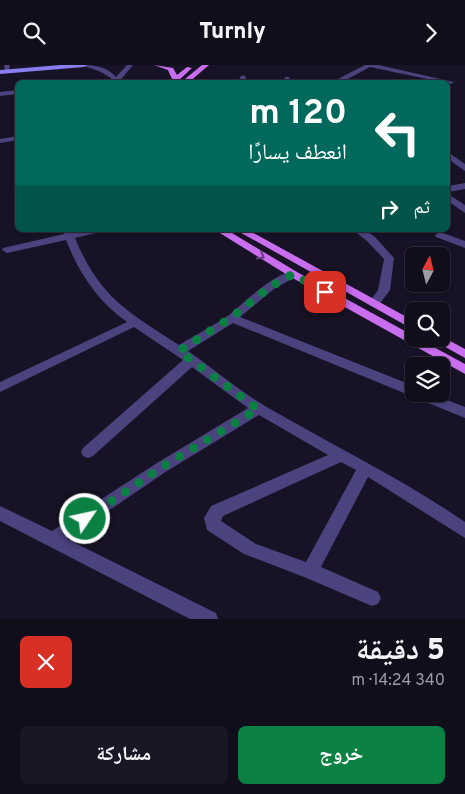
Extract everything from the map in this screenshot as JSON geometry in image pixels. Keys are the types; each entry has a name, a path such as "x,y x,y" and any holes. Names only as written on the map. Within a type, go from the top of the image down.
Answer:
{"main road":[{"path":"4,69 50,65"},
{"path":"4,69 83,65"},
{"path":"157,65 171,69 173,80"},
{"path":"174,80 193,65"},
{"path":"187,80 206,65"},
{"path":"223,232 293,274 465,370"},
{"path":"245,232 405,321"},
{"path":"450,346 465,354"}],"street":[{"path":"83,65 111,73 114,80"},
{"path":"117,80 130,65"},
{"path":"340,80 365,69 369,65 383,66 442,80"},
{"path":"0,94 15,92"},
{"path":"0,141 15,138"},
{"path":"450,157 465,168"},
{"path":"450,189 465,186"},
{"path":"450,199 465,210"},
{"path":"361,232 371,239 389,258 384,290 374,305"},
{"path":"7,250 68,233 100,293 134,323 179,351 190,361 258,409 436,509 465,531"},
{"path":"440,235 465,245"},
{"path":"179,351 232,317 270,287 293,274"},
{"path":"232,317 405,387"},
{"path":"0,387 134,323"},
{"path":"88,452 190,361"},
{"path":"439,402 465,413"},
{"path":"54,539 162,467 258,409"},
{"path":"342,455 216,511 212,517 213,525 250,549 310,571 372,598"},
{"path":"310,571 366,468"},
{"path":"0,513 208,619"}],"route":[{"path":"85,519 162,467 258,409 190,361 179,351 232,317 270,287 293,274 325,292"}]}
